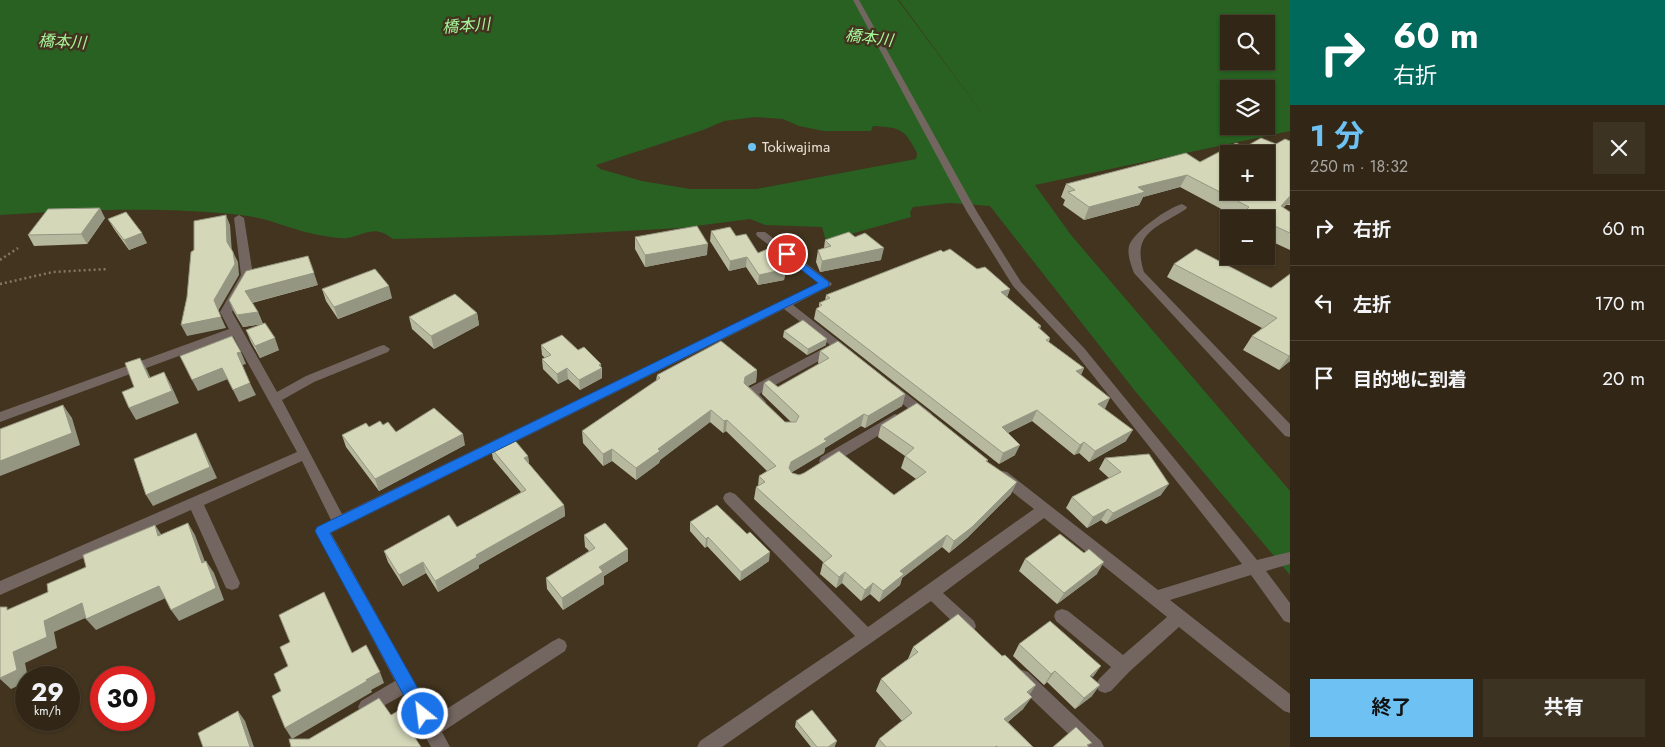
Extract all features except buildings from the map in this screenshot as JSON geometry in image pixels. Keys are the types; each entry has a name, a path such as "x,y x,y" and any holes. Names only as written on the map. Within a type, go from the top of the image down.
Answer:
{"street":[{"path":"856,0 972,212 1017,284 1080,351 1254,567 1290,616"},
{"path":"1182,208 1150,228 1136,242 1134,256 1139,273 1290,432"},
{"path":"239,218 247,275 226,312 305,454 340,522"},
{"path":"441,747 322,531 826,284 761,234"},
{"path":"785,304 861,364"},
{"path":"0,417 235,331"},
{"path":"770,411 750,393 838,345"},
{"path":"274,399 310,380 384,349"},
{"path":"884,382 938,425"},
{"path":"813,468 915,406"},
{"path":"0,588 305,454"},
{"path":"991,467 1290,705"},
{"path":"730,498 866,637"},
{"path":"195,502 232,583"},
{"path":"706,747 932,592 1044,510"},
{"path":"1155,598 1254,567 1290,558"},
{"path":"932,592 981,639"},
{"path":"1062,616 1123,666"},
{"path":"1105,685 1123,666 1179,617"},
{"path":"432,729 559,646"},
{"path":"1010,666 1094,747"},
{"path":"356,713 406,684"}],"path":[{"path":"0,260 18,248"},
{"path":"0,284 53,272 108,269"}],"water":[{"name":"橋本川","path":"0,0 898,0 990,124 899,0 1290,0 1290,131 1275,134 1275,80 1220,80 1220,135 1271,135 1035,185 1071,235 1290,491 1290,575 1135,391 990,206 950,203 913,207 910,212 911,217 826,241 822,227 765,225 750,219 680,228 552,235 393,239 376,231 348,238 337,238 306,232 248,216 217,213 93,210 0,215","holes":["755,117 783,119 799,126 824,131 871,131 873,126 896,129 905,134 909,139 917,153 916,159 756,189 690,189 642,181 600,169 596,165 703,130 724,121"]}],"place":[{"name":"Tokiwajima","path":"752,147"}],"route":[{"path":"423,714 322,531 826,284 787,254"}]}
